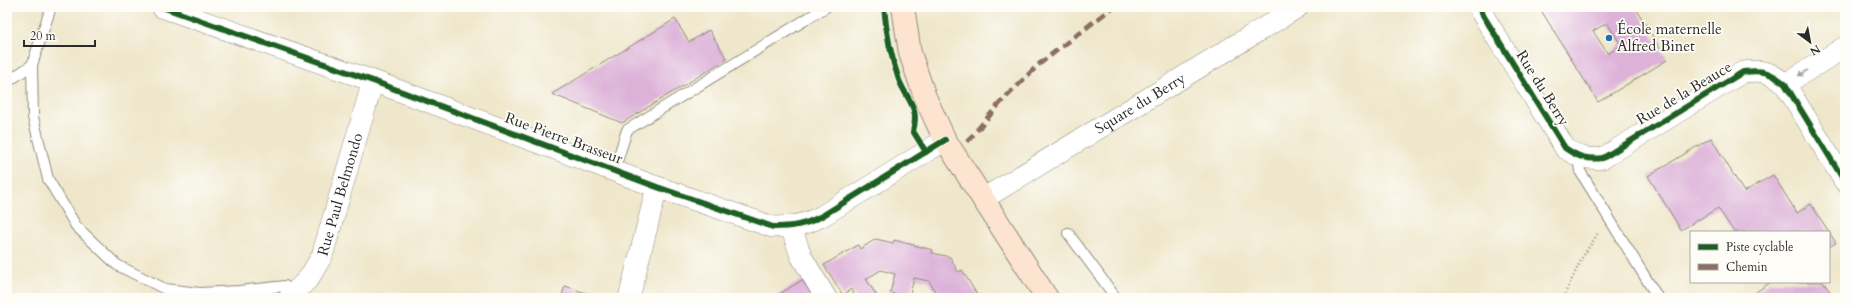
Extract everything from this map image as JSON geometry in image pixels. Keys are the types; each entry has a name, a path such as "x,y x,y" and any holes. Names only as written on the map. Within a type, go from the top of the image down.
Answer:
{"street":[{"name":"Rue Pierre Brasseur","path":"162,7 373,81 657,187 773,227 791,227 808,223 822,216 945,140"},
{"path":"903,7 910,53 925,97 945,140 1047,298"},
{"name":"Square du Berry","path":"983,200 1298,7"},
{"name":"Rue du Berry","path":"1478,7 1565,148 1578,156 1591,160 1603,158"},
{"path":"1785,84 1845,48"},
{"name":"Rue de la Beauce","path":"1603,158 1743,72 1760,70 1773,74 1785,84 1845,182"},
{"name":"Rue Paul Belmondo","path":"292,296 309,278 322,256 373,81"},
{"path":"629,298 657,187"},
{"path":"791,227 801,256 826,298"}],"lane":[{"path":"51,7 32,65 33,117 48,179 76,226 118,265 165,289 200,293 239,291 285,286 292,296"},
{"path":"614,171 627,130 826,7"},
{"path":"7,82 32,65"},
{"path":"1578,156 1580,171 1658,298"},
{"path":"1068,233 1116,298"}],"path":[{"path":"1563,298 1582,258 1608,218"}],"building":[{"path":"1539,7 1635,7 1667,60 1598,102","holes":["1607,23 1621,45 1608,54 1593,31"]},
{"path":"675,19 689,42 709,30 727,59 622,123 552,94"},
{"path":"1711,138 1744,192 1773,175 1797,213 1811,204 1828,231 1733,231 1718,208 1681,230 1648,176"},
{"path":"1830,234 1836,243 1830,246"},
{"path":"876,239 893,243 894,240 933,250 932,253 950,257 958,272 962,270 979,298 932,298 937,295 929,281 914,278 909,298 890,293 895,274 881,270 866,279 877,296 873,298 856,298 851,289 843,295 824,265 858,245 860,249"},
{"path":"802,280 814,298 773,298"},
{"path":"1770,283 1825,283 1833,297 1760,298 1756,292"},
{"path":"565,286 595,296 594,298 561,298"}],"marked path":[{"path":"967,142 1001,102 1038,65 1113,7"}],"cycle path":[{"path":"162,7 373,81 657,187 773,227 798,225 810,222 822,216 945,140"},
{"path":"884,7 889,44 896,71 902,87 914,110 915,123 913,131 926,152"},
{"path":"1478,7 1565,148 1574,154 1592,159 1603,158 1743,72 1761,71 1774,76 1785,84 1845,182"}],"place":[{"name":"École maternelle Alfred Binet","path":"1609,38"}]}
